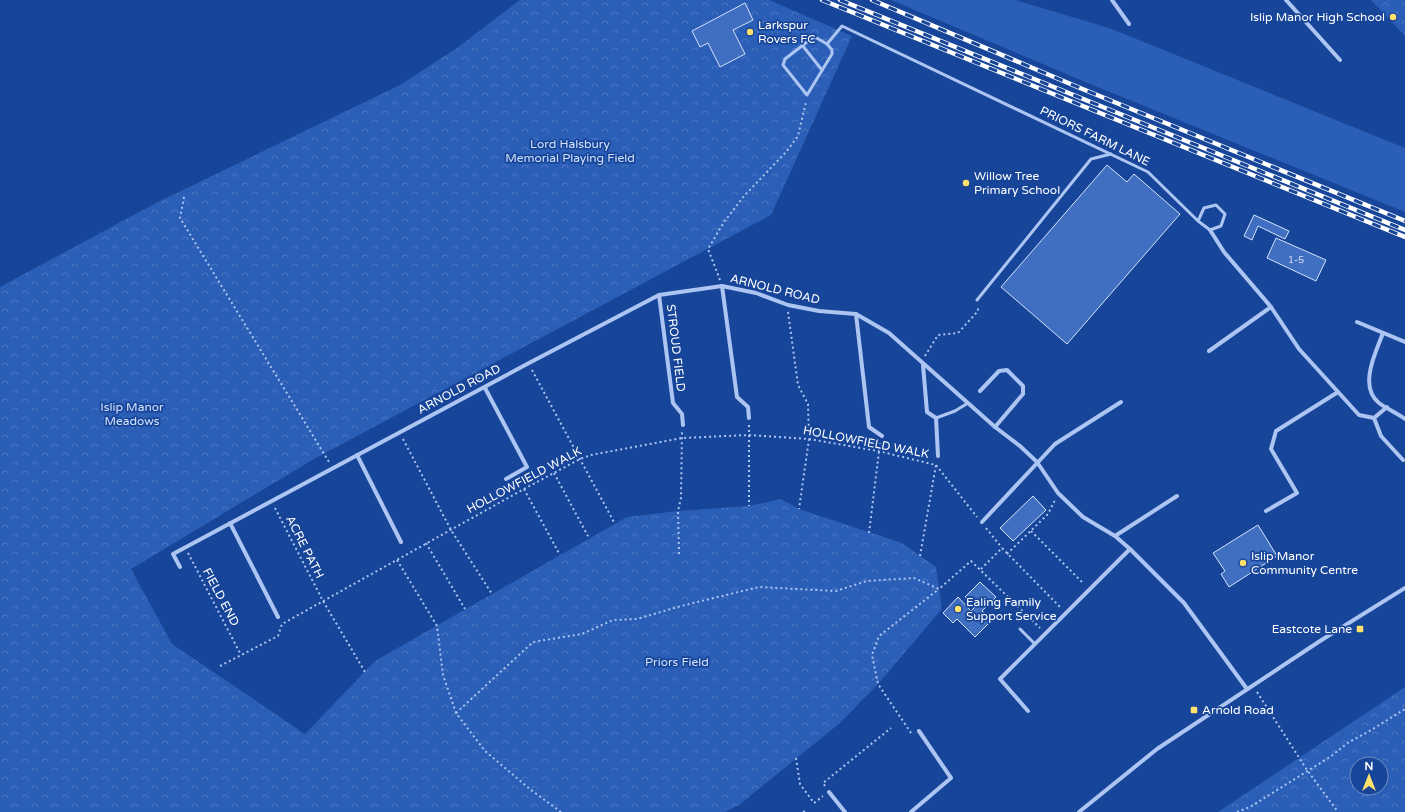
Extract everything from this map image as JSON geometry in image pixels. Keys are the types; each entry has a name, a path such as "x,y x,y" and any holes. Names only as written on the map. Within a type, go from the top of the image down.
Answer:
{"street":[{"path":"1112,0 1129,24"},
{"path":"1286,0 1340,60"},
{"name":"PRIORS FARM LANE","path":"1210,230 1224,252 1270,307 1299,348 1359,415 1374,418"},
{"path":"722,286 737,397 748,406 749,418"},
{"name":"ARNOLD ROAD","path":"180,567 173,554 659,295 722,286 756,293 788,305 819,312 856,314 888,333 995,427 1038,462 1058,493 1084,517 1115,536 1130,549 1184,603 1247,689"},
{"name":"STROUD FIELD","path":"659,295 674,403 682,414 683,425"},
{"path":"1209,351 1270,307"},
{"path":"856,314 869,427 882,436"},
{"path":"1357,322 1405,342"},
{"path":"1383,333 1370,370 1370,389 1378,402 1405,419"},
{"path":"922,363 927,412 936,418 938,456"},
{"path":"980,391 999,371 1007,370 1023,386 1023,394 995,427"},
{"path":"485,388 527,468 506,479"},
{"path":"1266,511 1297,493 1271,449 1276,431 1338,392"},
{"path":"982,522 1055,444 1121,402"},
{"path":"1387,407 1374,418 1381,436 1403,460"},
{"path":"357,455 401,542"},
{"path":"1115,536 1177,496"},
{"path":"230,523 278,617"},
{"path":"1028,712 1000,679 1130,549"},
{"path":"1079,812 1157,749 1252,685 1405,588"},
{"path":"911,812 951,778 919,731"},
{"path":"829,792 845,812"}],"lane":[{"name":"PRIORS FARM LANE","path":"827,44 842,26 1112,154 1148,172 1198,221 1210,230"},
{"path":"816,37 827,44 832,50 832,54 807,95 783,65 785,59 812,38 816,37"},
{"path":"802,45 822,70"},
{"path":"977,300 1091,159 1112,154"},
{"path":"1198,221 1204,208 1216,205 1225,214 1221,226 1210,230"},
{"path":"936,418 955,411 968,403"},
{"path":"1020,629 1035,644"}],"path":[{"path":"722,286 708,249 724,222 744,196 786,152 798,136 807,95"},
{"path":"184,197 180,218 325,453 332,468"},
{"path":"922,363 938,335 958,333 978,311 977,300"},
{"path":"788,305 798,385 808,404 809,439 799,509"},
{"path":"529,363 615,524"},
{"path":"749,418 749,506"},
{"path":"679,554 678,510 681,498 683,425"},
{"path":"400,432 451,530 492,594"},
{"name":"HOLLOWFIELD WALK","path":"220,666 278,636 282,624 580,459 591,455 682,438 749,435 809,439 878,451 936,464 1007,554 1066,613"},
{"path":"869,533 878,451 882,436"},
{"path":"920,556 938,456"},
{"path":"527,468 535,483"},
{"path":"554,473 589,538"},
{"path":"524,489 560,555"},
{"path":"1007,554 1048,514 1058,493"},
{"name":"ACRE PATH","path":"272,501 323,601 365,672"},
{"path":"1031,531 1089,590"},
{"path":"426,544 465,609"},
{"name":"FIELD END","path":"185,548 241,655"},
{"path":"981,570 1002,548"},
{"path":"397,560 437,626 443,675 456,713 485,751 531,790 561,812"},
{"path":"919,731 912,734 878,684 872,655 879,636 939,590 971,561 1045,634"},
{"path":"456,713 533,642 582,634 613,620 637,619 681,606 759,587 836,591 867,581 914,578 939,590"},
{"path":"1252,685 1307,770 1338,812"},
{"path":"1237,812 1250,807 1307,770 1330,758 1348,742 1368,732 1405,709"},
{"path":"796,758 800,784 814,803 829,792 823,783 891,728"}],"green space":[{"path":"520,0 769,0 852,36 771,215 314,459 131,569 172,644 305,734 375,661 627,517 678,511 749,506 781,499 799,509 902,543 936,567 942,609 878,684 840,723 739,805 725,812 0,812 0,287 156,203 400,85 457,48"},
{"path":"891,0 1015,0 1112,29 1405,148 1405,212 1083,81"},
{"name":"Islip Manor High School","path":"1371,0 1405,0 1405,36"},
{"path":"1405,687 1405,812 1218,812"}],"building":[{"path":"745,3 753,20 733,30 745,54 720,67 708,43 700,47 692,31"},
{"path":"1107,165 1127,182 1134,174 1180,214 1067,344 1001,287"},
{"path":"1254,215 1289,231 1285,239 1258,226 1252,240 1244,236"},
{"path":"1276,238 1326,260 1316,281 1267,258"},
{"path":"1033,496 1046,510 1013,541 1000,528"},
{"name":"Islip Manor Community Centre","path":"1258,525 1277,556 1229,587 1221,574 1225,571 1213,553"},
{"name":"Ealing Family Support Service","path":"980,582 996,597 982,611 992,620 975,637 957,619 953,623 943,613 958,597 971,611 975,607 965,597"}],"railway":[{"path":"822,0 1405,237"},
{"path":"840,0 1405,230"},
{"path":"872,0 1080,88 1405,221"}],"place":[{"name":"Islip Manor High School","path":"1393,17"},
{"name":"Larkspur Rovers FC","path":"750,32"},
{"name":"Willow Tree Primary School","path":"966,183"},
{"name":"Islip Manor Community Centre","path":"1243,563"},
{"name":"Ealing Family Support Service","path":"958,609"},
{"name":"Eastcote Lane","path":"1360,629"},
{"name":"Arnold Road","path":"1194,710"}],"park label":[{"name":"Lord Halsbury Memorial Playing Field","path":"570,151"},
{"name":"Islip Manor Meadows","path":"132,414"},
{"name":"Priors Field","path":"677,662"}]}
